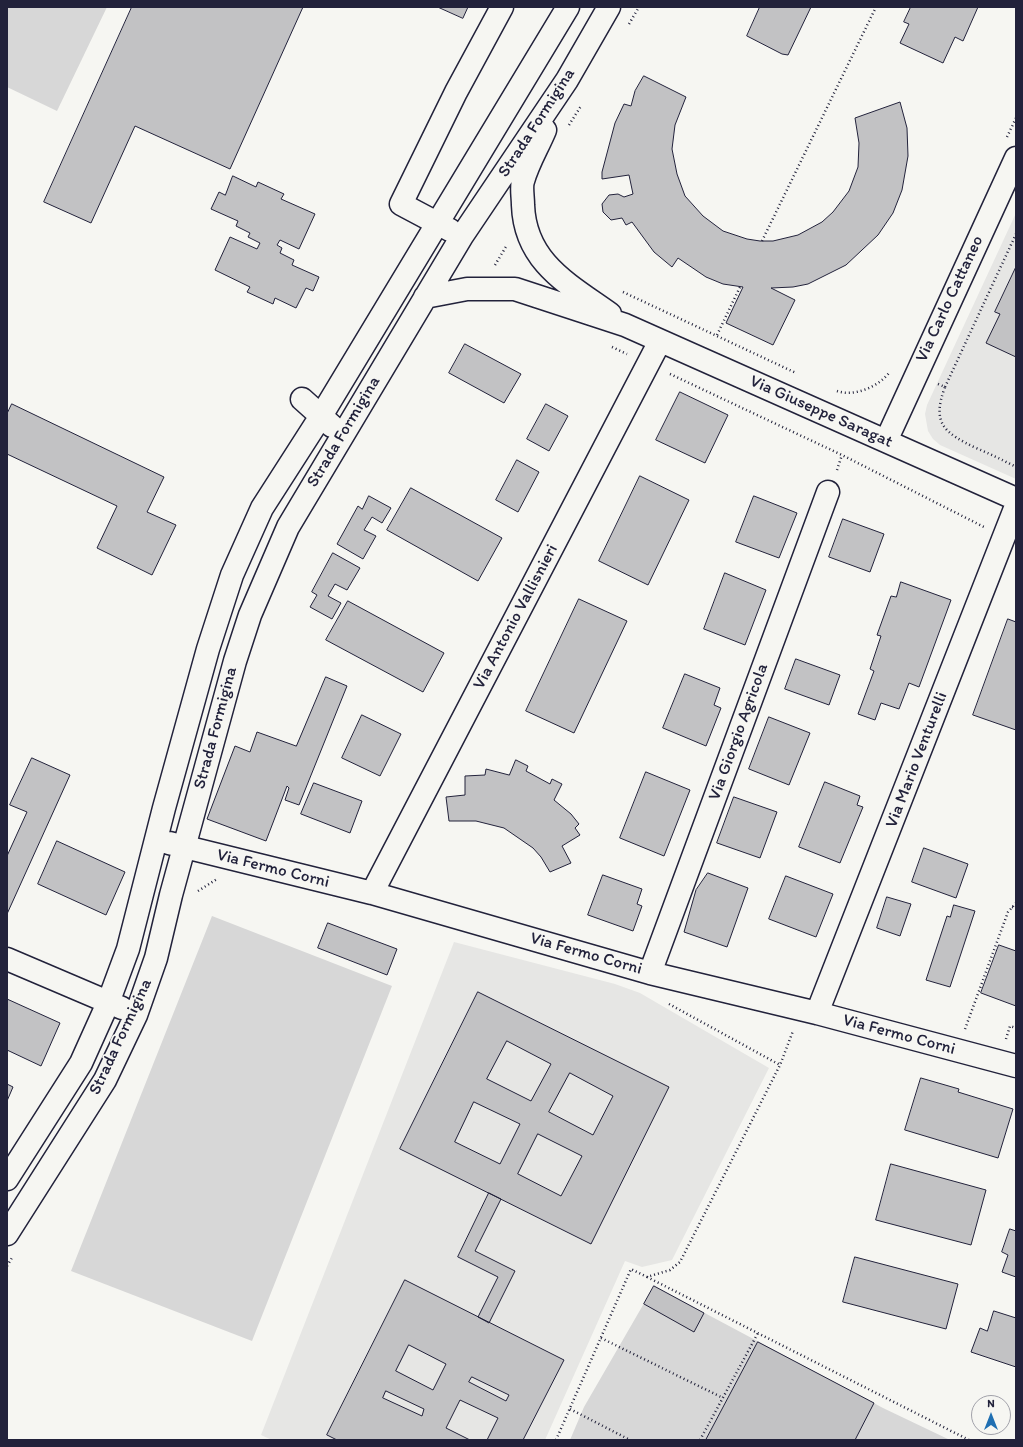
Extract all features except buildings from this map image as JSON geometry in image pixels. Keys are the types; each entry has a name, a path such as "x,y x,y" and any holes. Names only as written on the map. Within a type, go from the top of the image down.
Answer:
{"street":[{"path":"462,236 401,204 456,92 502,7"},
{"name":"Strada Formigina","path":"7,1179 81,1063 99,1027 128,949 208,649 232,575 262,508 321,416 568,7"},
{"name":"Strada Formigina","path":"7,1234 105,1080 136,1014 156,958 234,661 250,615 288,526 462,236 567,80 609,7"},
{"name":"Via Giuseppe Saragat","path":"567,80 522,182 524,218 531,243 542,260 562,280 625,325"},
{"name":"Via Carlo Cattaneo","path":"886,441 916,374 1009,188 1016,158"},
{"name":"Via Giuseppe Saragat","path":"425,297 467,289 515,289 625,325 1016,499"},
{"name":"Via Antonio Vallisnieri","path":"372,893 660,341"},
{"path":"302,399 342,434"},
{"name":"Via Giorgio Agricola","path":"650,972 828,492"},
{"name":"Via Mario Venturelli","path":"810,1011 1016,506"},
{"name":"Via Fermo Corni","path":"156,840 372,893 650,972 810,1011 1016,1066"},
{"path":"7,959 136,1014"}],"path":[{"path":"762,241 876,7"},
{"path":"1016,234 945,387 938,408 940,419 945,428 954,438 1016,467"},
{"path":"717,335 740,287"},
{"path":"616,288 798,374"},
{"path":"606,345 842,455 1004,537"},
{"path":"833,390 850,393 864,391 887,376 896,364 945,387"},
{"path":"963,1037 1008,912 1016,902"},
{"path":"1012,907 1016,908"},
{"path":"647,1277 670,1270 680,1262 780,1065 810,1011"},
{"path":"1005,1041 1010,1026 1016,1028"},
{"path":"556,1440 632,1270 969,1440"},
{"path":"700,1440 758,1333"},
{"path":"601,1338 723,1398"},
{"path":"570,1409 630,1440"}],"shaded area":[{"path":"7,7 107,7 57,111 7,87"},
{"path":"1016,213 1016,479 940,445 933,439 928,431 925,414 927,405"},
{"path":"212,916 392,986 252,1341 71,1271"},
{"path":"454,942 615,984 640,993 769,1068 672,1260 642,1267 625,1261 545,1440 272,1440 261,1435"},
{"path":"654,1286 883,1408 950,1440 570,1440 584,1407"}]}
